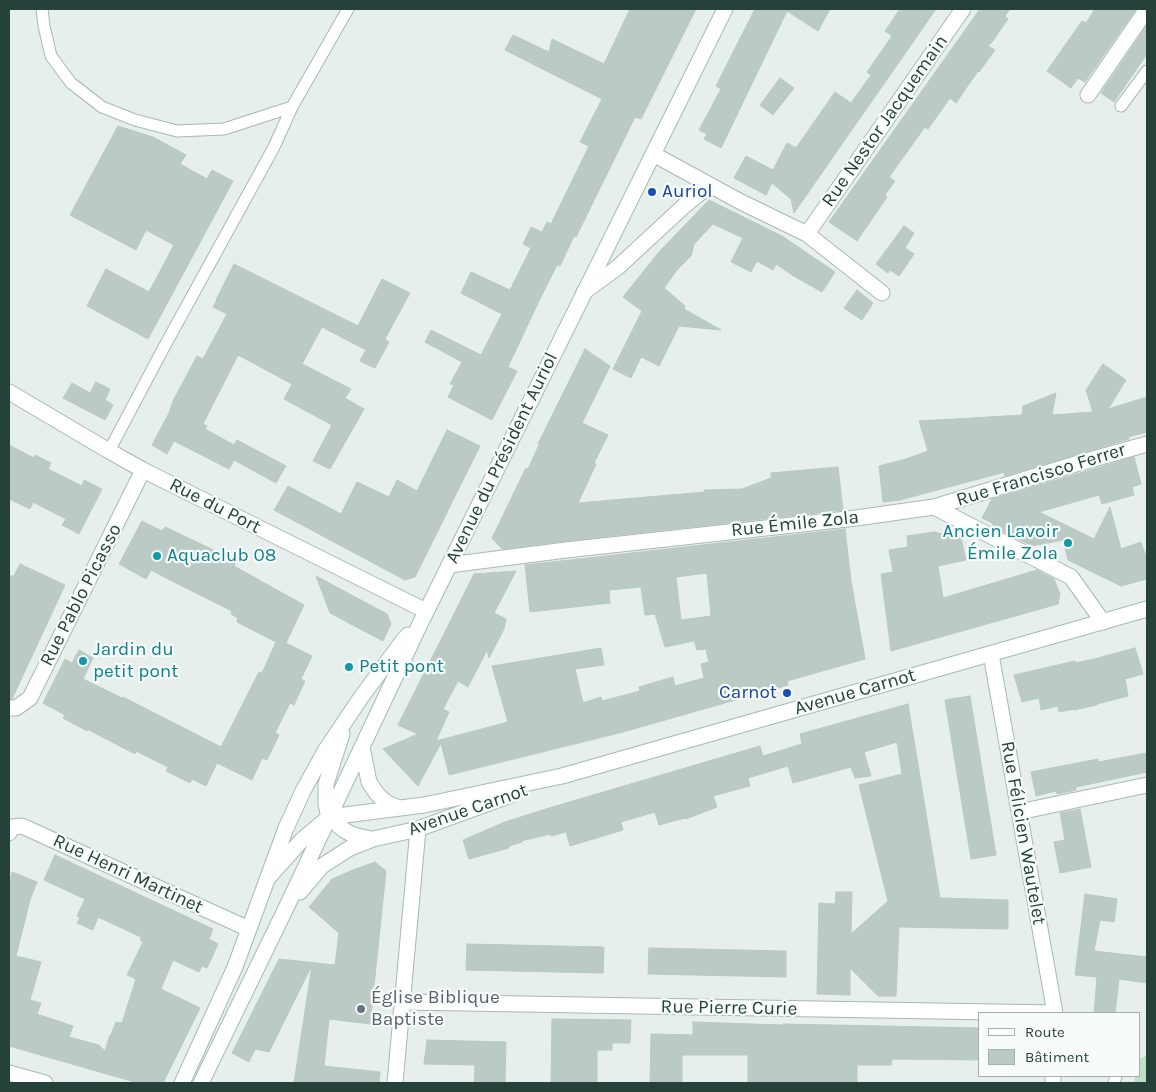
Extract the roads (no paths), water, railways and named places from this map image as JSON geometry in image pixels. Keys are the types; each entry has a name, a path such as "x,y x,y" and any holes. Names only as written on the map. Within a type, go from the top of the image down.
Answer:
{"street":[{"name":"Avenue du Président Auriol","path":"288,906 423,617 725,9"},
{"name":"Rue Nestor Jacquemain","path":"807,234 963,9"},
{"path":"1088,95 1147,9"},
{"path":"653,154 741,202 807,234 882,293"},
{"name":"Avenue du Président Auriol","path":"584,292 618,268 684,206 710,185"},
{"name":"Rue du Port","path":"9,392 109,451 423,617"},
{"name":"Rue Francisco Ferrer","path":"934,508 1147,444"},
{"name":"Rue Pablo Picasso","path":"9,708 16,708 30,698 144,470"},
{"path":"934,508 1071,577 1103,622"},
{"name":"Rue Émile Zola","path":"449,565 934,508"},
{"name":"Avenue Carnot","path":"329,817 424,805 562,776 1147,609"},
{"name":"Avenue du Président Auriol","path":"182,1083 235,967 266,879 303,790 324,751 402,642 423,617"},
{"name":"Rue Félicien Wautelet","path":"991,654 1055,1012"},
{"path":"266,879 302,840 329,817 326,804 326,784 348,717"},
{"name":"Avenue Carnot","path":"362,747 369,782 377,794 387,803 399,808"},
{"name":"Avenue Carnot","path":"288,906 322,866 350,848 373,839 418,829 562,776"},
{"path":"1019,812 1147,784"},
{"name":"Avenue Carnot","path":"329,817 353,835 373,839"},
{"name":"Rue Henri Martinet","path":"9,833 12,827 22,826 249,929"},
{"path":"395,1083 418,829"},
{"path":"200,1083 288,906"},
{"name":"Rue Pierre Curie","path":"402,1002 996,1012"},
{"path":"9,1073 45,1083"}],"lane":[{"path":"42,9 51,56 71,83 102,107 134,120 177,131 224,129 292,107"},
{"path":"109,451 274,147 292,107 348,9"},
{"path":"1121,106 1147,71"}],"place":[{"name":"Auriol","path":"652,192"},
{"name":"Ancien Lavoir Émile Zola","path":"1068,543"},
{"name":"Aquaclub 08","path":"157,556"},
{"name":"Jardin du petit pont","path":"83,661"},
{"name":"Petit pont","path":"349,667"},
{"name":"Carnot","path":"787,693"},
{"name":"Église Biblique Baptiste","path":"361,1009"}]}
